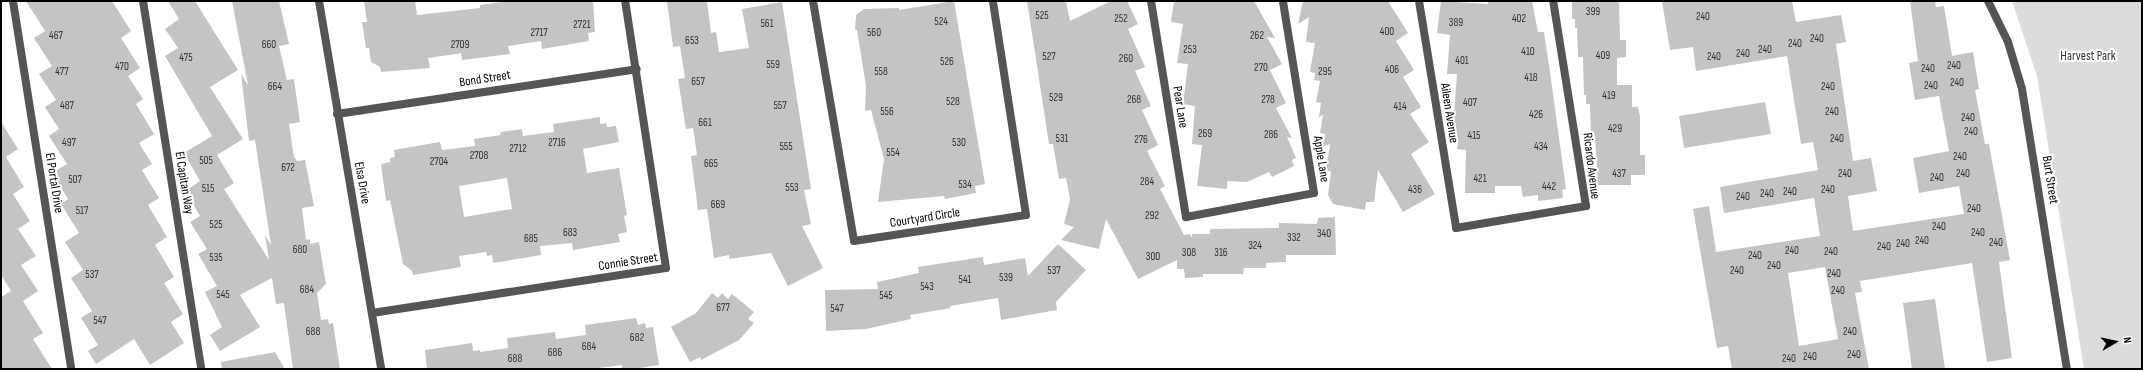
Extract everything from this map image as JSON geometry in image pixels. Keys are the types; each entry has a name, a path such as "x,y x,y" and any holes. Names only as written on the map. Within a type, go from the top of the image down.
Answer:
{"street":[{"name":"El Portal Drive","path":"13,1 71,369"},
{"name":"El Capitan Way","path":"143,1 201,369"},
{"name":"Elsa Drive","path":"318,1 381,369"},
{"name":"Connie Street","path":"372,313 666,268 637,69 625,1"},
{"name":"Courtyard Circle","path":"813,1 854,241 1026,215 993,1"},
{"name":"Pear Lane","path":"1151,1 1186,217"},
{"name":"Apple Lane","path":"1186,217 1314,193 1283,1"},
{"name":"Aileen Avenue","path":"1419,1 1456,228"},
{"name":"Ricardo Avenue","path":"1456,228 1586,206 1553,1"},
{"name":"Burt Street","path":"1988,1 2008,42 2022,89 2067,369"},
{"name":"Bond Street","path":"337,114 637,69"}],"green space":[{"name":"Harvest Park","path":"2012,1 2142,1 2142,369 2084,369 2037,76"}],"building":[{"path":"26,1 112,1 131,31 121,38 140,68 128,76 143,99 136,104 154,134 139,143 152,164 142,170 159,198 148,205 167,237 155,245 174,277 164,283 183,314 171,322 184,343 150,365 134,339 96,364 88,351 98,345 81,318 92,311 71,278 83,270 65,242 79,233 61,204 68,199 52,173 67,164 49,136 59,129 45,107 56,100 39,74 52,66 34,38 45,31"},
{"path":"168,1 195,1 238,70 210,87 243,139 217,155 234,183 224,189 269,260 265,235 271,245 255,140 249,141 241,74 248,85 232,1 279,1 289,44 279,46 287,80 294,79 300,122 289,124 294,157 297,161 305,160 314,206 302,208 306,240 310,239 310,244 319,242 326,284 317,293 321,320 328,319 329,324 333,323 340,369 293,369 284,303 276,304 272,278 240,295 260,327 220,351 210,335 222,327 205,292 217,286 198,254 207,249 190,222 200,216 185,191 200,181 184,153 212,136 165,56 178,48 165,29 179,19"},
{"path":"364,1 415,1 417,15 480,8 480,5 509,1 593,1 595,32 588,33 589,41 542,49 541,41 508,46 510,54 462,60 461,53 428,58 430,68 381,72 380,67 371,62 369,48 366,48 362,22 367,22"},
{"path":"667,1 707,1 711,33 716,32 719,52 749,48 742,9 782,2 811,189 804,190 811,224 802,226 823,268 788,286 771,253 729,259 729,255 714,258 707,209 698,210 691,156 697,155 693,128 686,129 678,79 685,78 680,46 673,47"},
{"path":"954,1 985,184 975,186 976,193 945,199 944,196 878,202 884,159 871,110 865,111 866,86 857,30 855,30 856,15 864,9 899,8 899,10"},
{"path":"1027,1 1066,1 1070,21 1111,1 1127,1 1138,24 1128,29 1145,67 1135,71 1151,106 1142,110 1158,145 1147,151 1165,186 1160,189 1184,235 1190,234 1192,238 1192,234 1210,234 1210,229 1279,228 1279,223 1317,224 1318,218 1335,217 1336,255 1286,255 1286,262 1266,263 1266,268 1244,268 1243,274 1203,274 1203,277 1185,278 1184,269 1177,269 1177,260 1138,279 1106,219 1099,249 1061,240 1074,227 1064,224 1070,199 1066,178 1059,179 1053,144 1049,144"},
{"path":"1174,1 1254,1 1275,38 1267,37 1282,64 1270,70 1286,103 1276,108 1292,138 1287,137 1296,158 1292,160 1294,166 1272,177 1269,172 1247,182 1227,181 1227,189 1197,186 1202,145 1192,144 1195,106 1183,104 1188,64 1177,63 1183,24 1171,22"},
{"path":"1303,1 1388,1 1408,33 1396,41 1414,70 1403,77 1421,107 1410,114 1429,142 1411,154 1435,194 1403,212 1378,170 1374,202 1366,202 1365,210 1333,204 1328,195 1331,171 1326,171 1330,144 1323,147 1325,134 1320,133 1323,115 1319,117 1321,103 1316,102 1320,81 1314,80 1315,73 1310,72 1315,43 1306,42 1309,17 1298,24"},
{"path":"1441,1 1488,4 1488,1 1532,1 1538,32 1544,32 1566,189 1562,190 1563,198 1538,201 1538,195 1523,197 1521,186 1495,186 1495,193 1465,193 1466,150 1457,149 1458,142 1452,142 1457,74 1447,74 1450,35 1437,33"},
{"path":"1572,1 1619,1 1620,40 1626,40 1626,57 1617,58 1617,85 1632,85 1632,107 1638,107 1640,116 1640,155 1645,155 1645,175 1631,175 1631,185 1598,185 1595,136 1591,136 1590,104 1586,104 1586,95 1584,95 1583,57 1578,57 1577,28 1575,28 1575,19 1572,19"},
{"path":"1662,1 1792,1 1796,22 1841,15 1846,42 1836,44 1853,161 1871,158 1877,191 1848,196 1853,231 1964,214 1959,186 1919,193 1913,158 1949,151 1939,96 1915,100 1909,63 1918,61 1910,1 1935,1 1936,7 1944,6 1952,56 1973,52 1979,89 1975,90 1985,144 1989,144 2010,260 1999,262 2012,358 1987,362 1972,263 1860,281 1862,292 1855,293 1869,369 1732,369 1728,346 1717,348 1693,209 1709,206 1716,252 1820,236 1814,198 1724,213 1720,187 1818,170 1813,142 1801,144 1787,56 1696,71 1693,47 1670,50","holes":["1825,267 1838,339 1799,346 1788,273"]},
{"path":"1765,102 1771,134 1684,148 1679,116"},
{"path":"600,117 600,124 606,123 607,127 616,126 619,142 583,149 587,173 619,168 627,215 624,216 627,232 618,234 620,242 573,250 572,243 540,246 541,255 493,263 492,255 487,256 486,252 459,256 461,267 413,275 412,271 403,264 390,200 386,201 381,164 390,162 390,158 395,157 394,150 440,142 442,150 475,146 474,139 501,135 500,132 522,129 523,136 554,132 553,124","holes":["507,178 512,209 464,217 459,186"]},
{"path":"1,122 18,149 6,157 24,187 13,194 30,221 18,229 36,256 21,265 38,291 23,301 43,333 33,339 52,369 1,369 1,297 11,291 1,275"},
{"path":"1058,244 1086,270 1056,302 1057,310 1001,320 998,298 950,306 951,308 910,315 911,319 866,329 826,331 825,290 878,289 877,282 919,273 918,267 983,257 984,265 1025,258 1028,276"},
{"path":"712,293 718,298 722,293 728,299 732,294 754,312 748,319 754,323 739,340 701,360 700,357 690,362 671,327 696,313"},
{"path":"1935,299 1945,369 1912,369 1903,303"},
{"path":"636,318 638,325 645,323 646,328 653,327 659,365 633,369 622,369 622,365 590,369 427,369 425,350 472,343 473,351 480,350 480,352 508,348 507,338 555,332 556,339 586,335 585,325"},
{"path":"275,352 285,369 222,369 221,362"}]}
